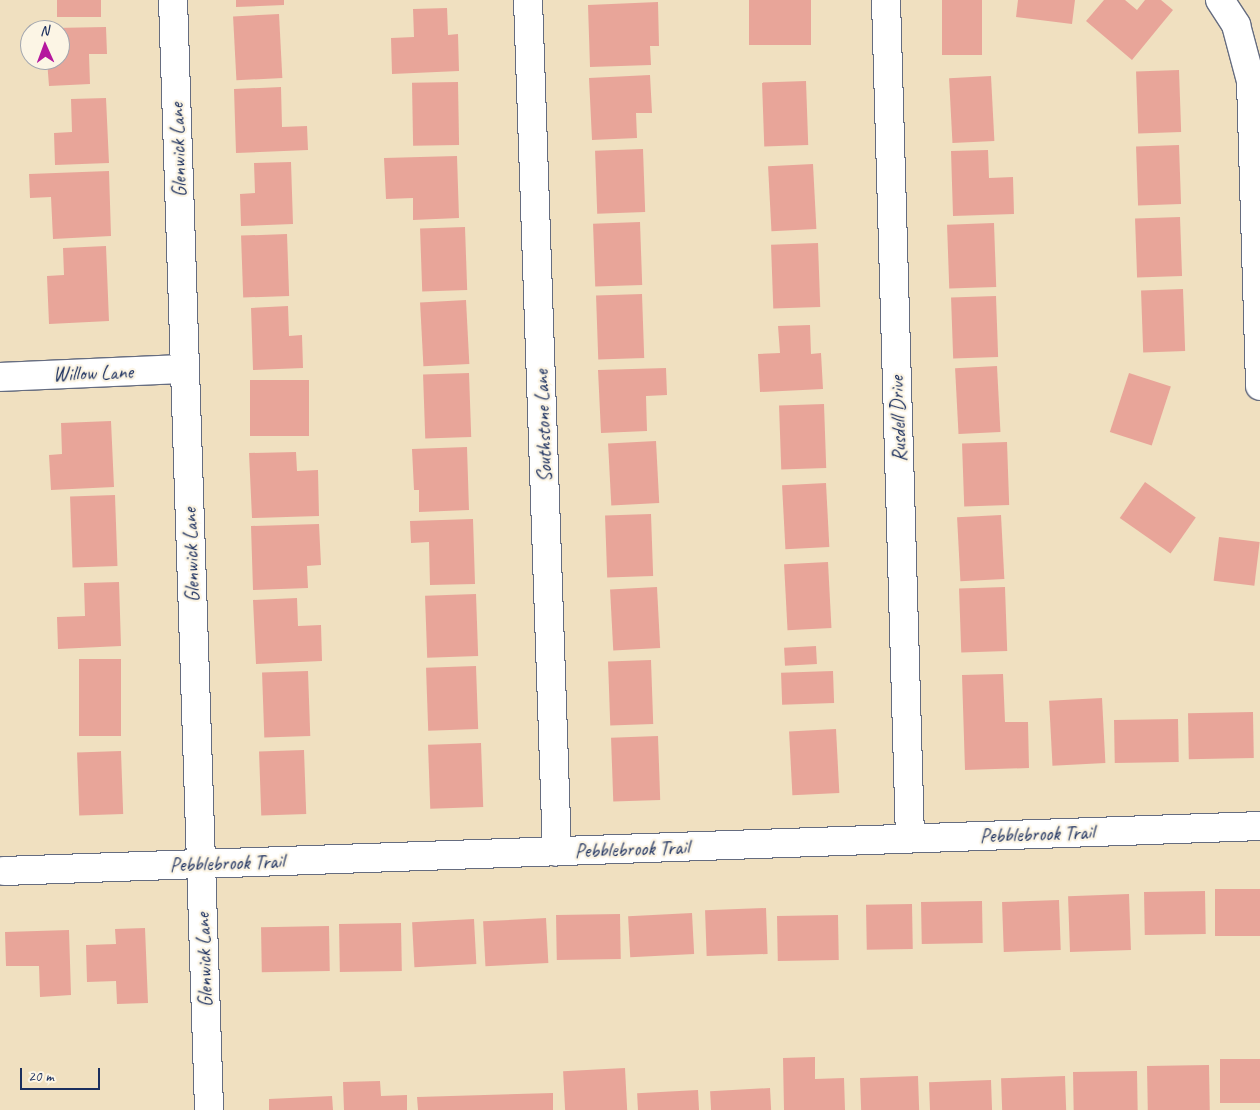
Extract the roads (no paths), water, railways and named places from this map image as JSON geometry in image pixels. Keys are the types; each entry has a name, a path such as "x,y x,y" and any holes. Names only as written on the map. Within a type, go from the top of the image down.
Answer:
{"street":[{"name":"Glenwick Lane","path":"173,0 209,1110"},
{"name":"Southstone Lane","path":"528,0 557,852"},
{"name":"Rusdell Drive","path":"886,0 910,838"},
{"path":"1220,0 1236,25 1251,81 1260,386"},
{"name":"Willow Lane","path":"0,377 185,369"},
{"name":"Pebblebrook Trail","path":"4,871 1260,826"}]}
